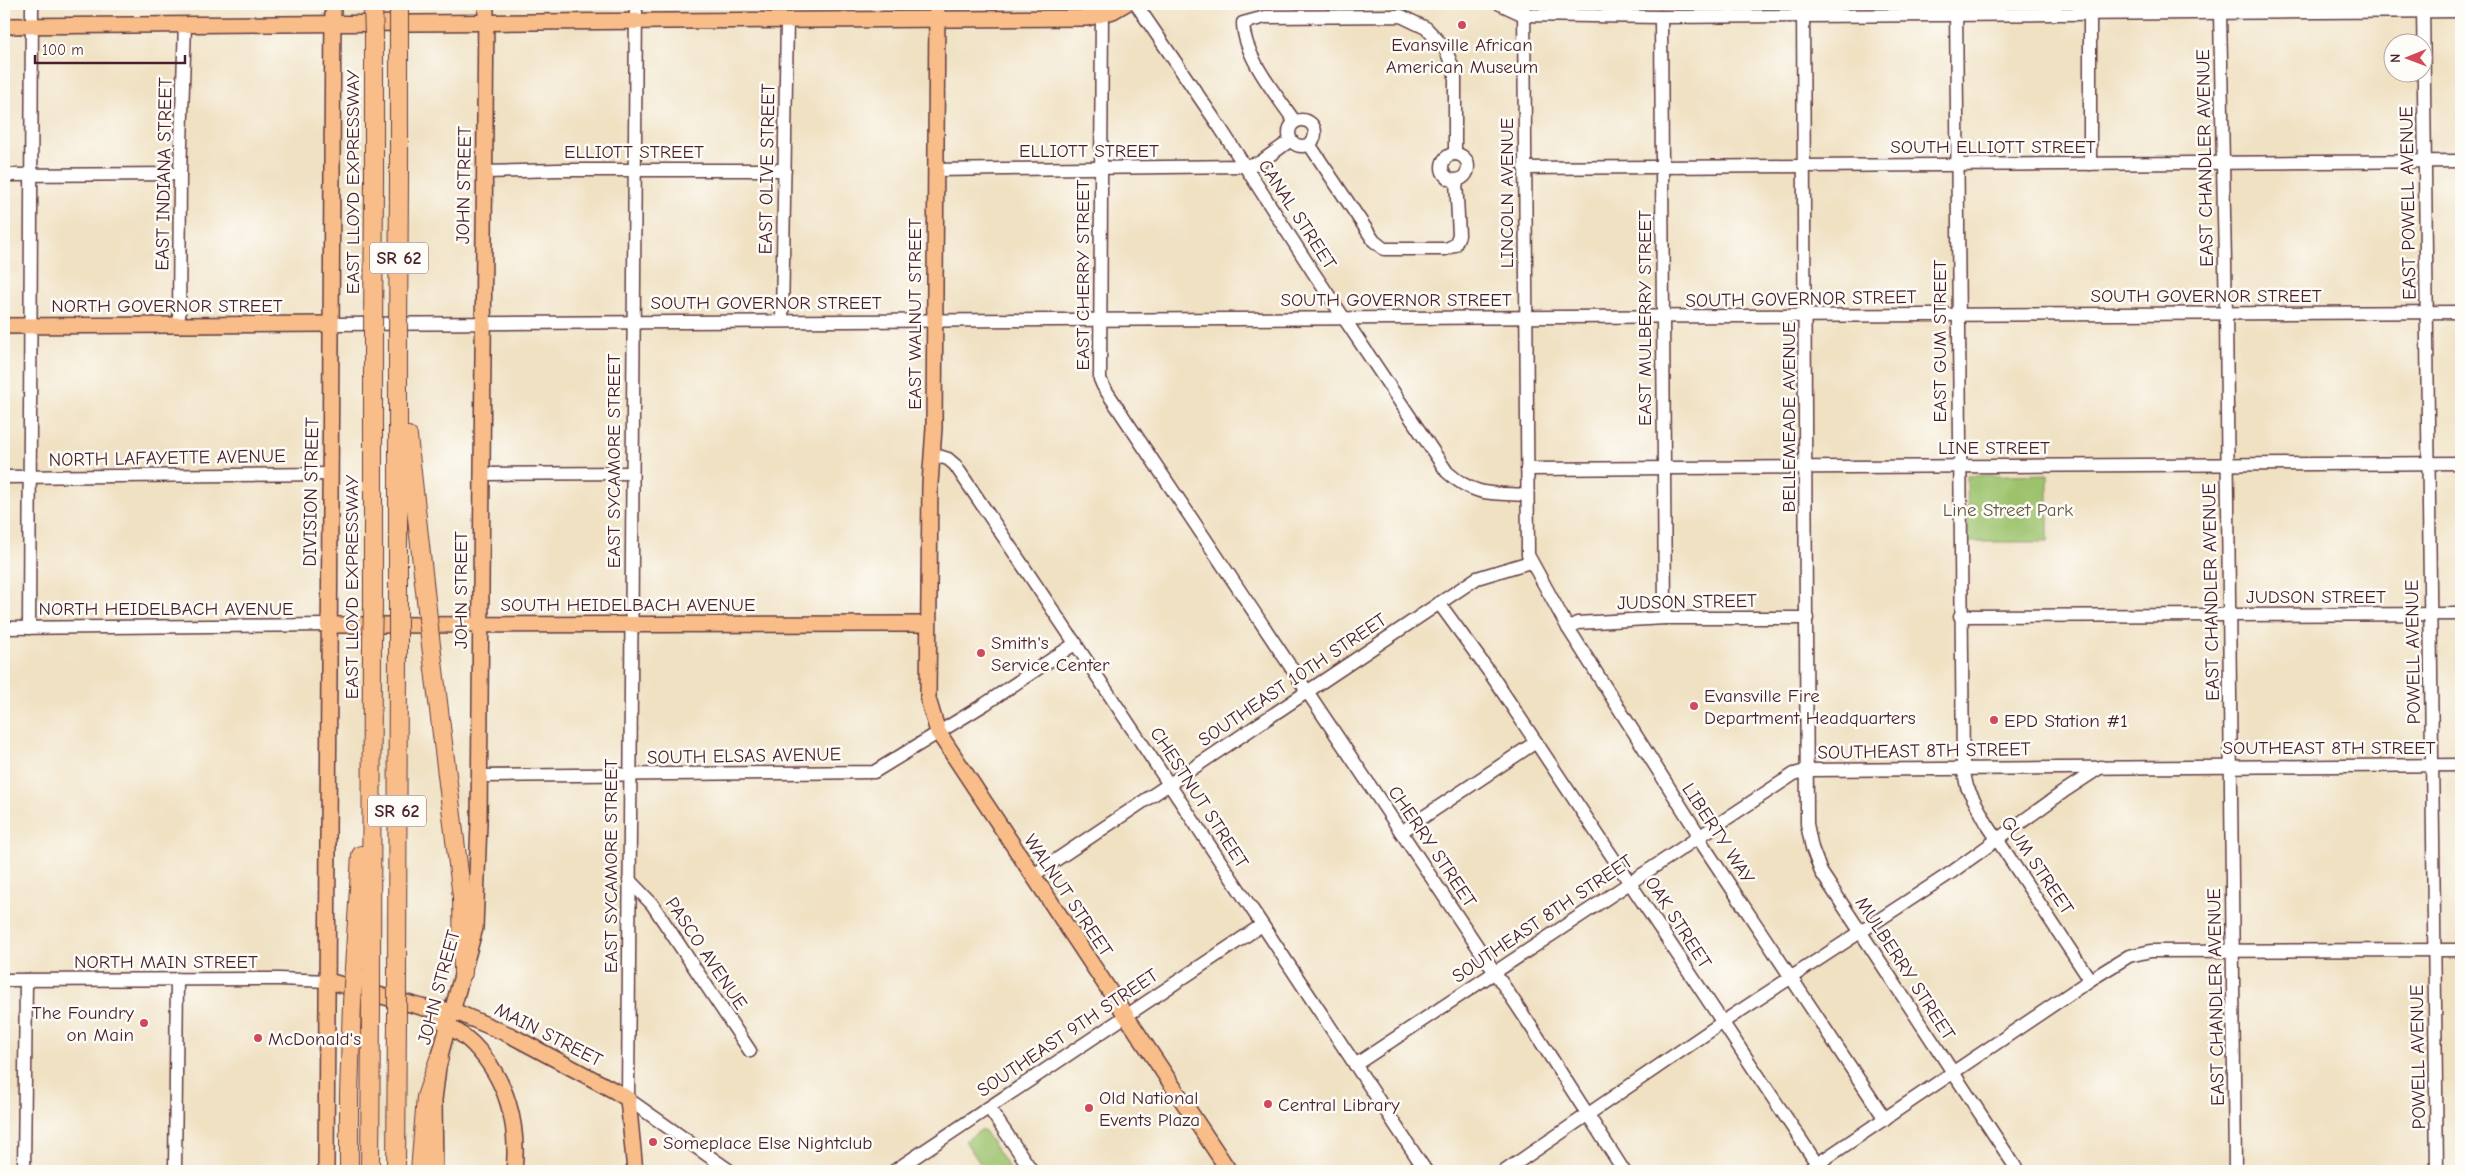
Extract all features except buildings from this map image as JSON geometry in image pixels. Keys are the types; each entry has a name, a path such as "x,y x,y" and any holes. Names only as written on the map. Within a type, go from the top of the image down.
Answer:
{"highway":[{"name":"EAST LLOYD EXPRESSWAY","path":"370,1171 374,5"},
{"name":"SR 62","path":"396,1171 399,5"},
{"path":"398,354 405,398 430,638 462,897 463,973"},
{"path":"349,1171 348,1095 359,865 371,768"},
{"path":"420,1171 426,1097 439,1059"}],"main road":[{"name":"DIVISION STREET","path":"326,1171 333,4"},
{"name":"JOHN STREET","path":"435,1171 434,1100 439,1059 454,1011 475,928 479,776 484,21 486,4"},
{"path":"4,26 787,19 937,11 1087,18 1102,9 1125,4"},
{"name":"EAST WALNUT STREET","path":"927,624 935,320 937,11"},
{"name":"NORTH GOVERNOR STREET","path":"4,326 331,324"},
{"name":"SOUTH HEIDELBACH AVENUE","path":"328,625 927,624"},
{"name":"WALNUT STREET","path":"927,624 928,699 938,732 1229,1171"},
{"name":"MAIN STREET","path":"328,981 425,1008 454,1011 512,1036 628,1099"},
{"path":"425,1008 474,1044 490,1064 502,1084 513,1117 516,1141 514,1171"},
{"path":"628,1099 635,1171"}],"street":[{"path":"29,628 32,4"},
{"name":"EAST SYCAMORE STREET","path":"628,1099 636,4"},
{"name":"CANAL STREET","path":"1136,4 1448,472 1462,486 1478,492 1527,495"},
{"path":"1500,4 1524,9 1661,17 1804,9 1956,8 2090,13 2110,8 2220,13 2266,8 2423,8 2461,11"},
{"name":"EAST GUM STREET","path":"1956,8 1962,768"},
{"name":"EAST POWELL AVENUE","path":"2423,8 2427,312"},
{"name":"EAST CHERRY STREET","path":"1102,9 1100,379 1208,544"},
{"name":"LINCOLN AVENUE","path":"1524,9 1527,495 1530,562"},
{"name":"BELLEMEADE AVENUE","path":"1804,9 1809,770"},
{"path":"2090,13 2090,164"},
{"name":"EAST CHANDLER AVENUE","path":"2220,13 2224,163 2236,1171"},
{"path":"1295,122 1246,46 1243,23 1265,17 1401,16 1426,28 1436,37 1451,60 1455,73 1455,154"},
{"name":"EAST MULBERRY STREET","path":"1661,17 1664,618"},
{"name":"EAST OLIVE STREET","path":"782,320 787,19"},
{"name":"EAST INDIANA STREET","path":"179,325 180,174 185,24"},
{"path":"1304,120 1313,125 1315,135 1309,144 1300,146 1291,140 1289,130 1295,122 1304,120"},
{"name":"ELLIOTT STREET","path":"935,170 1243,166 1258,163 1291,140"},
{"path":"1309,144 1374,242 1384,249 1446,249 1456,245 1459,235 1456,181"},
{"path":"1455,154 1465,157 1469,167 1465,176 1456,181 1446,177 1442,167 1446,158 1455,154"},
{"name":"SOUTH ELLIOTT STREET","path":"1524,168 2461,161"},
{"name":"ELLIOTT STREET","path":"484,172 558,170 785,170"},
{"path":"4,175 180,174"},
{"name":"POWELL AVENUE","path":"2427,312 2437,1171"},
{"name":"SOUTH GOVERNOR STREET","path":"331,324 782,320 1663,318 2461,312"},
{"name":"CHESTNUT STREET","path":"932,454 948,459 955,465 1076,643 1426,1171"},
{"name":"LINE STREET","path":"1527,469 2461,463"},
{"path":"481,474 632,473"},
{"name":"NORTH LAFAYETTE AVENUE","path":"4,477 331,474"},
{"name":"CHERRY STREET","path":"1208,544 1494,972 1624,1171"},
{"name":"SOUTHEAST 10TH STREET","path":"1032,876 1439,603 1488,573 1530,562"},
{"name":"LIBERTY WAY","path":"1530,562 1568,628 1699,835 1699,839 1885,1119"},
{"name":"OAK STREET","path":"1439,603 1536,742 1723,1022 1812,1168"},
{"name":"JUDSON STREET","path":"1960,616 2461,614"},
{"name":"JUDSON STREET","path":"1568,628 1577,623 1664,618 1808,618"},
{"name":"NORTH HEIDELBACH AVENUE","path":"4,628 328,625"},
{"name":"SOUTH ELSAS AVENUE","path":"479,776 630,776 874,772 985,704 1076,643"},
{"path":"1401,832 1536,742"},
{"name":"SOUTHEAST 8TH STREET","path":"1355,1065 1631,883 1699,835 1794,774 1809,770 2461,765"},
{"path":"1505,1171 1723,1022 1997,840 2101,767"},
{"name":"GUM STREET","path":"1962,768 1968,787 1997,840 2090,980"},
{"name":"MULBERRY STREET","path":"1809,770 1807,824 1820,872 2018,1171"},
{"name":"PASCO AVENUE","path":"629,880 652,904 750,1051"},
{"name":"SOUTHEAST 9TH STREET","path":"894,1171 1262,925"},
{"path":"1812,1168 2090,980 2137,954 2151,951 2461,950"},
{"path":"175,1171 177,979"},
{"name":"NORTH MAIN STREET","path":"4,980 177,979 328,981"},
{"path":"24,1171 26,980"},
{"name":"MAIN STREET","path":"628,1099 730,1171"},
{"path":"989,1108 1032,1171"}],"green space":[{"name":"Line Street Park","path":"2048,474 2048,542 1968,542 1967,476"},
{"path":"981,1130 985,1132 1011,1171 985,1171 965,1141"}],"place":[{"name":"Evansville African American Museum","path":"1462,25"},
{"name":"Smith's Service Center","path":"981,653"},
{"name":"Evansville Fire Department Headquarters","path":"1694,706"},
{"name":"EPD Station #1","path":"1994,720"},
{"name":"The Foundry on Main","path":"144,1023"},
{"name":"McDonald's","path":"258,1038"},
{"name":"Central Library","path":"1268,1104"},
{"name":"Old National Events Plaza","path":"1089,1108"},
{"name":"Someplace Else Nightclub","path":"653,1142"}]}
